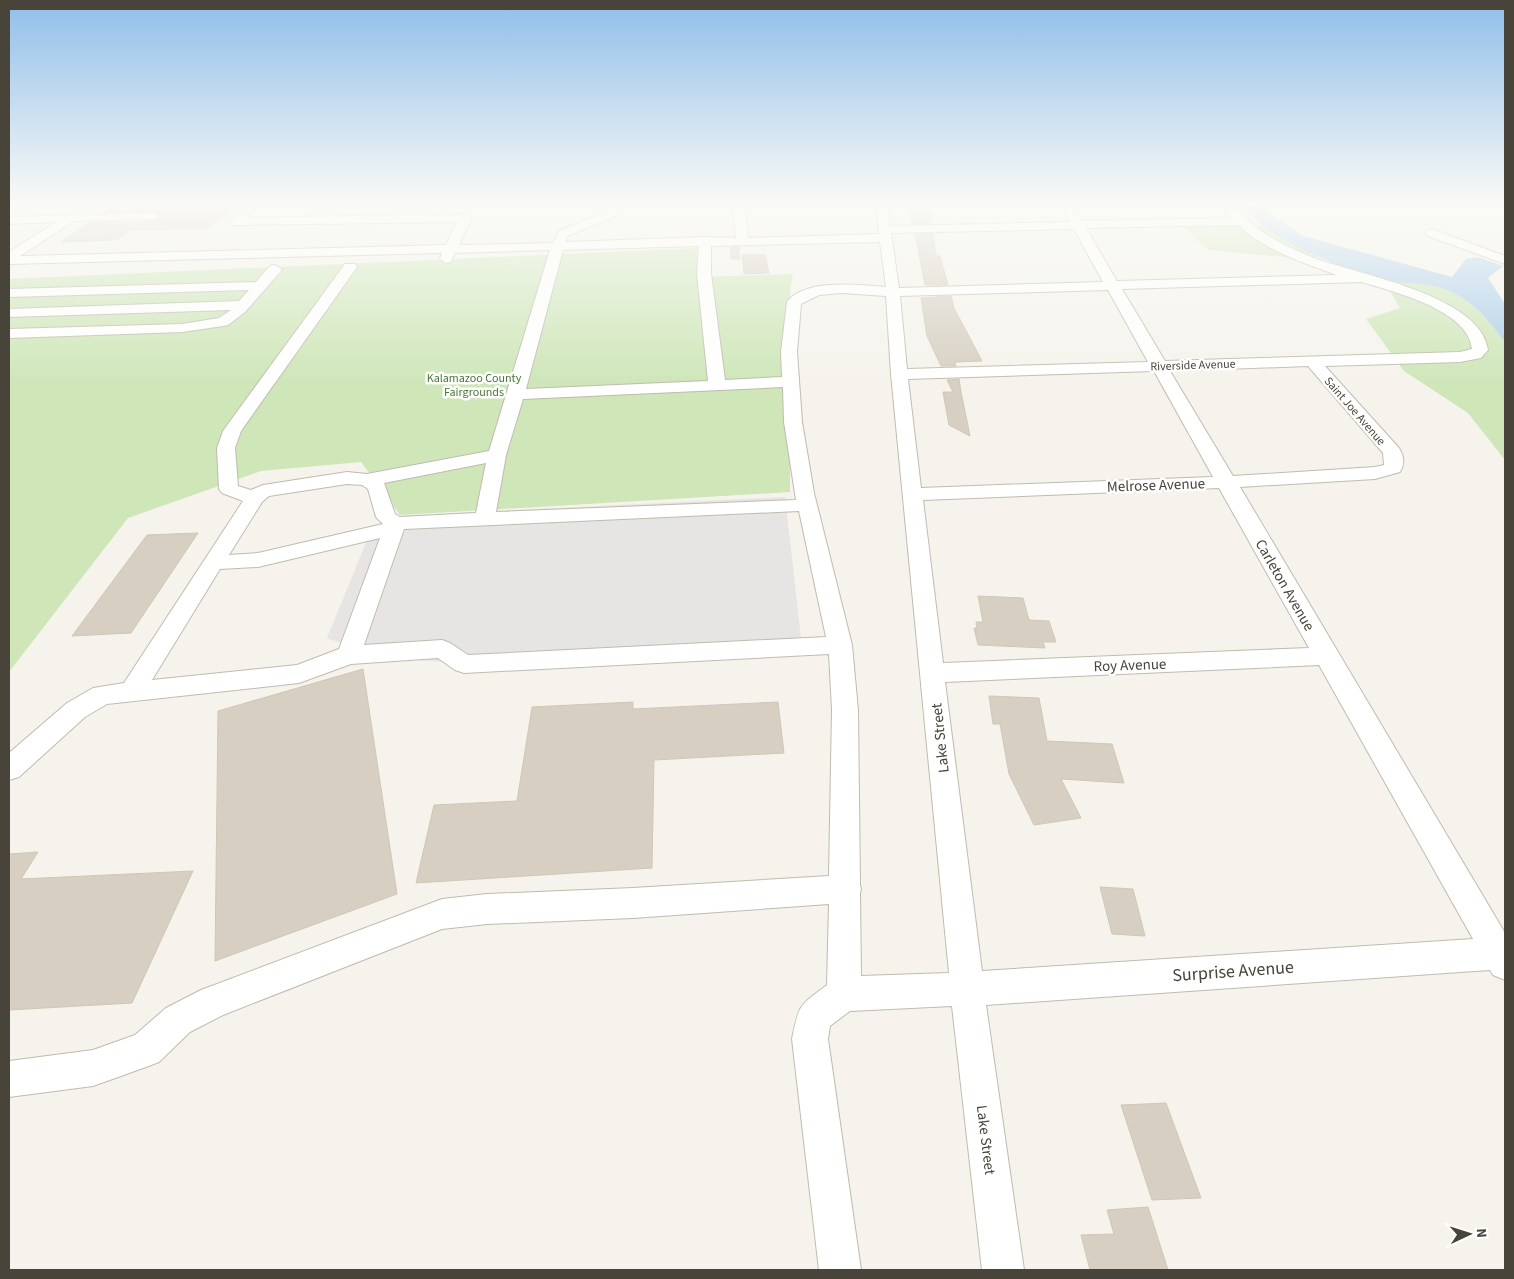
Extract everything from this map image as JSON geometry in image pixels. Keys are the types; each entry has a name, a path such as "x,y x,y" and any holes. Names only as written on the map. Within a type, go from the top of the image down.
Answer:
{"street":[{"path":"485,519 497,455 552,265"},
{"path":"704,265 718,385"},
{"name":"Lake Street","path":"889,265 899,374 966,988 1003,1270"},
{"name":"Carleton Avenue","path":"1100,265 1502,958"},
{"path":"1324,265 1360,278"},
{"path":"331,267 367,266"},
{"path":"254,498 229,489 226,448 232,431 350,267"},
{"path":"9,334 120,331 204,326 222,322 232,316 280,268 257,269"},
{"path":"840,1270 810,1039 814,1016 844,994 846,889 845,710 840,645 807,505 793,422 789,352 794,302 804,294 819,291 857,290 893,292 1360,278"},
{"name":"Riverside Avenue","path":"899,374 1469,357 1475,355 1480,350 1479,339 1466,323 1436,304 1360,278"},
{"path":"9,293 260,286"},
{"path":"9,313 243,305"},
{"name":"Saint Joe Avenue","path":"1312,361 1392,452 1394,464"},
{"path":"516,394 791,382"},
{"path":"132,692 254,498 263,491 347,478 367,480 423,471 497,455"},
{"name":"Melrose Avenue","path":"913,494 1227,482 1386,471 1393,468 1394,464"},
{"path":"367,480 376,486 386,517 395,526"},
{"path":"213,563 258,560 395,526 485,519 807,505"},
{"path":"349,655 395,526"},
{"path":"9,769 76,710 102,695 299,674 349,655 442,650 464,664 840,645"},
{"name":"Roy Avenue","path":"933,673 1326,656"},
{"path":"9,1079 93,1068 146,1049 178,1020 213,1002 442,914 846,889"},
{"name":"Surprise Avenue","path":"844,994 1502,958"}],"green space":[{"name":"Kalamazoo County Fairgrounds","path":"327,265 698,265 699,277 793,274 790,291 790,492 400,515 361,462 261,471 128,518 9,672 9,279"},
{"path":"1412,274 1468,290 1505,331 1505,460 1468,413 1404,371 1366,319 1400,308 1383,279"}],"shaded area":[{"path":"785,497 803,655 526,667 382,658 327,638 367,540 392,516"}],"water":[{"path":"1339,265 1407,265 1452,277 1462,265 1503,266 1488,278 1505,304 1505,342 1475,307 1452,292 1433,286 1382,279"}],"building":[{"path":"743,265 767,265 769,273 744,274"},
{"path":"921,265 942,265 948,285 925,285"},
{"path":"951,296 954,308 982,361 955,362 956,366 941,366 927,336 921,298"},
{"path":"959,379 970,436 949,425 943,392 953,392 947,380"},
{"path":"198,533 131,633 72,636 147,535"},
{"path":"978,596 1023,598 1029,620 1049,621 1056,642 1043,642 1045,648 978,645 974,628 977,628 976,622 983,622"},
{"path":"363,669 397,894 215,961 218,711"},
{"path":"989,696 1039,698 1047,741 1112,744 1124,783 1061,779 1081,818 1034,825 1009,774 1000,724 993,724"},
{"path":"633,702 633,709 778,702 784,753 654,760 652,868 416,883 434,805 517,801 532,707"},
{"path":"38,852 21,879 193,871 132,1003 9,1010 9,854"},
{"path":"1100,887 1133,889 1145,936 1112,934"},
{"path":"1166,1103 1201,1198 1152,1200 1121,1105"},
{"path":"1148,1207 1168,1270 1090,1270 1081,1235 1114,1234 1107,1210"}]}
